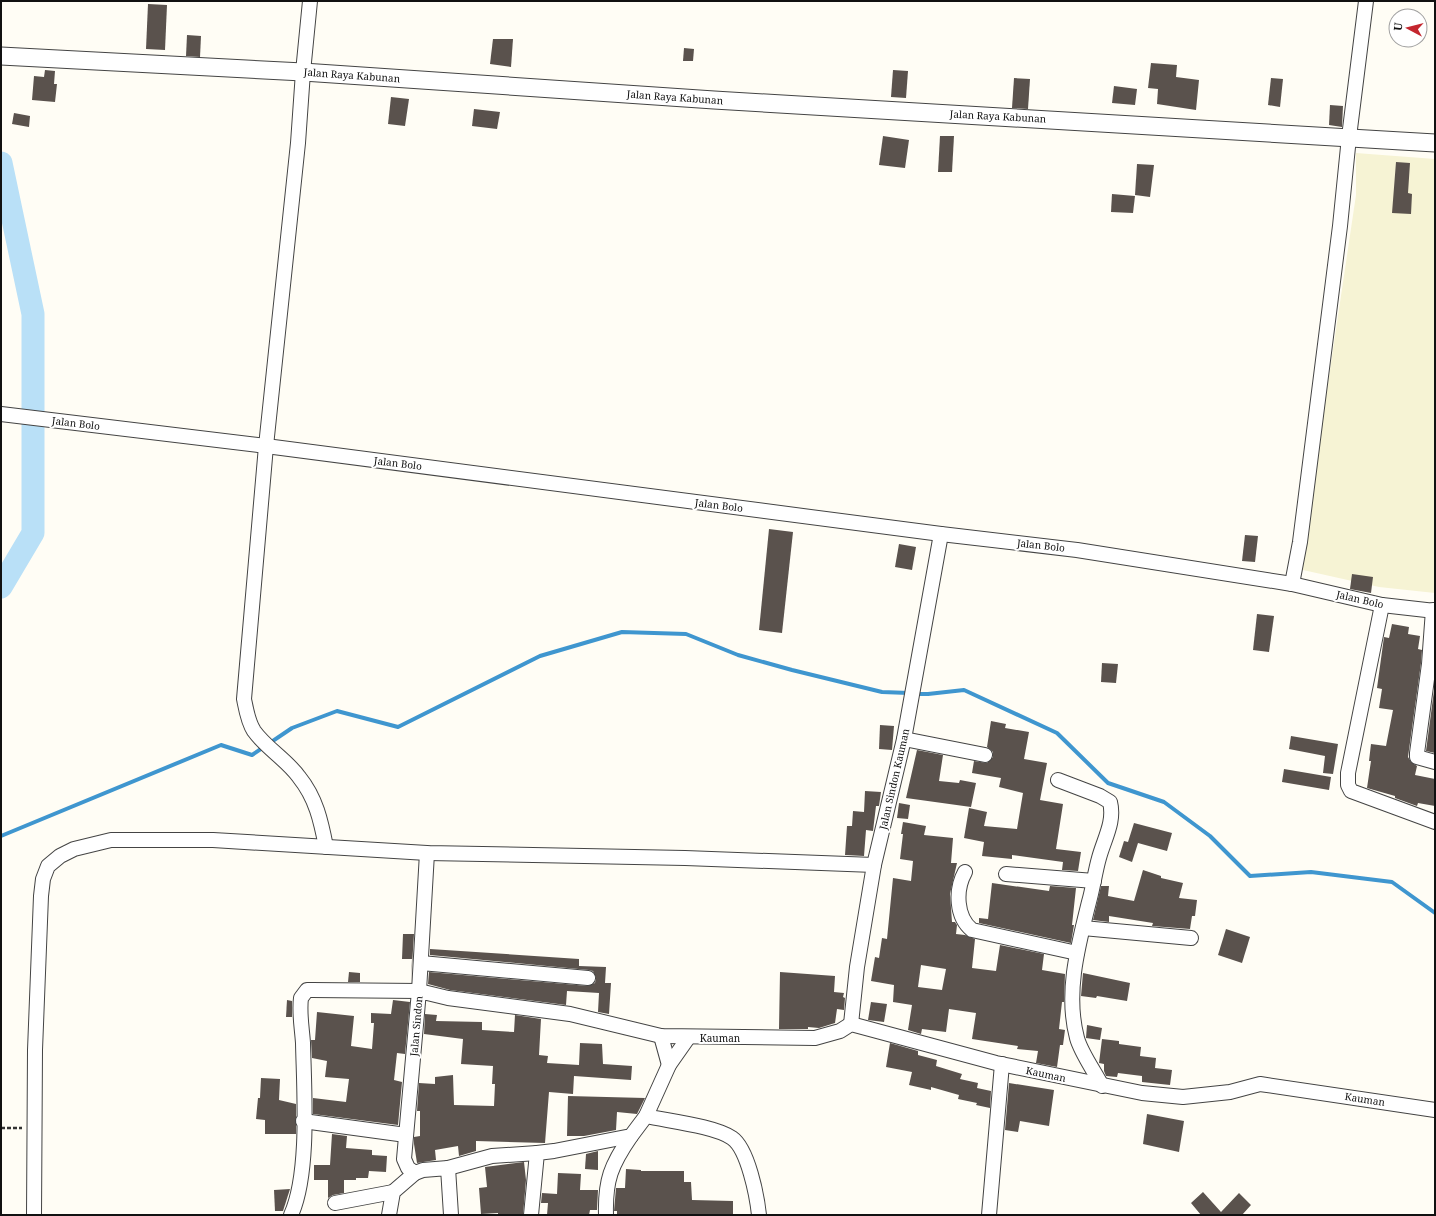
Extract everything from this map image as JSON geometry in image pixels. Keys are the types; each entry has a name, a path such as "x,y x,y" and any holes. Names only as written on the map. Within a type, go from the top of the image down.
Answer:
{"street":[{"path":"310,1 302,72 298,143 266,446 249,653 244,684 244,699 248,716 254,731 298,774 314,801 326,847"},
{"path":"1292,584 1300,542 1340,226 1349,137 1366,1"},
{"name":"Jalan Raya Kabunan","path":"1,56 302,72 736,101 1435,143"},
{"name":"Jalan Bolo","path":"1,414 266,446 941,534 1077,550 1292,584 1382,605 1434,611"},
{"name":"Jalan Sindon Kauman","path":"851,1024 857,967 874,865 904,739 941,534"},
{"path":"1382,605 1348,773 1348,786 1351,791 1435,822"},
{"path":"1434,611 1430,664 1417,757 1435,762"},
{"path":"904,739 985,755"},
{"path":"1058,780 1100,796 1110,802 1112,811 1077,953 1072,1008 1077,1039 1102,1086"},
{"path":"34,1215 35,1050 40,896 43,879 48,866 60,856 74,849 111,840 213,840 427,853 685,858 874,865"},
{"path":"291,1215 299,1190 301,1178 303,1121 300,1004 303,993 312,990 419,991 427,853"},
{"path":"966,872 960,881 959,907 964,923 972,930 1077,953"},
{"path":"1006,874 1094,880"},
{"path":"1083,928 1191,938"},
{"path":"421,963 588,978"},
{"name":"Jalan Sindon","path":"415,1173 405,1164 406,1135 419,991 448,998 570,1014 661,1036"},
{"name":"Kauman","path":"661,1036 688,1038 815,1038 840,1032 851,1024 1002,1064 1102,1086 1142,1093 1183,1097 1230,1092 1260,1084 1435,1110"},
{"path":"661,1036 670,1065"},
{"path":"606,1215 606,1190 608,1177 622,1148 646,1116 670,1065 688,1038"},
{"path":"989,1215 1002,1064"},
{"path":"646,1116 721,1132 733,1138 742,1149 759,1215"},
{"path":"303,1121 406,1135"},
{"path":"335,1203 393,1192 415,1173 423,1170 448,1168 492,1156 554,1151 631,1136"},
{"path":"531,1215 537,1153"},
{"path":"448,1168 451,1215"},
{"path":"389,1215 393,1192"}],"path":[{"path":"1,1128 35,1128"}],"shaded area":[{"path":"1356,153 1435,159 1435,593 1379,587 1303,570 1302,558 1356,195"}],"building":[{"path":"148,4 167,5 165,50 146,49"},
{"path":"187,35 201,36 200,57 186,56"},
{"path":"493,39 513,39 511,67 490,64"},
{"path":"684,48 694,49 693,61 683,61"},
{"path":"1151,63 1177,65 1176,77 1199,80 1196,110 1157,104 1158,89 1148,88"},
{"path":"45,70 55,71 54,84 57,84 55,102 32,100 34,76 44,77"},
{"path":"893,70 908,71 906,98 891,97"},
{"path":"1014,78 1030,79 1028,109 1012,108"},
{"path":"1271,78 1283,79 1280,107 1268,105"},
{"path":"1114,86 1137,89 1135,105 1112,103"},
{"path":"391,97 409,99 405,126 388,124"},
{"path":"1330,105 1343,106 1342,127 1329,125"},
{"path":"474,109 500,112 497,129 472,126"},
{"path":"14,113 30,116 29,127 12,124"},
{"path":"883,136 909,140 905,168 879,165"},
{"path":"940,136 954,136 952,172 938,172"},
{"path":"1396,162 1410,163 1408,193 1412,194 1411,214 1392,213"},
{"path":"1137,164 1154,165 1150,197 1135,195"},
{"path":"1112,194 1135,196 1133,213 1111,212"},
{"path":"769,529 793,532 782,633 759,630"},
{"path":"1245,535 1258,536 1255,562 1242,561"},
{"path":"899,544 916,547 912,570 895,567"},
{"path":"1352,574 1373,577 1371,593 1350,589"},
{"path":"1257,614 1274,616 1269,652 1253,650"},
{"path":"1392,624 1409,627 1408,634 1420,636 1418,649 1422,650 1421,663 1408,757 1411,762 1417,766 1415,775 1435,779 1435,806 1418,803 1417,806 1395,798 1395,796 1367,788 1371,761 1369,761 1371,744 1386,746 1393,710 1379,708 1382,689 1377,688 1384,637 1389,638"},
{"path":"1102,663 1118,664 1116,683 1101,682"},
{"path":"1435,683 1435,753 1426,751"},
{"path":"991,721 1006,724 1005,728 1029,732 1024,759 1047,763 1040,800 1063,804 1056,849 1081,852 1078,871 1062,870 1063,862 1012,855 1012,859 982,856 984,842 964,838 969,808 987,812 984,826 1017,829 1023,793 999,787 1001,778 972,773 974,761 987,763 993,757 993,752 987,747"},
{"path":"880,725 894,726 892,750 879,749"},
{"path":"1291,736 1338,744 1333,774 1323,773 1325,756 1289,749"},
{"path":"917,750 943,755 939,781 959,783 960,780 976,783 971,807 906,798"},
{"path":"1284,769 1331,777 1329,790 1282,782"},
{"path":"865,791 881,792 879,806 876,806 873,831 866,830 864,856 845,855 847,826 852,826 853,811 864,812"},
{"path":"899,803 910,805 908,819 897,818"},
{"path":"903,822 926,826 924,835 953,838 951,863 957,863 950,894 952,922 955,922 957,925 956,934 965,935 975,939 972,968 996,971 1000,945 1044,954 1042,970 1065,974 1064,1002 1062,1002 1059,1029 1065,1030 1063,1045 1060,1045 1057,1067 1036,1063 1038,1051 1017,1049 1018,1046 972,1039 976,1013 949,1009 946,1032 922,1029 921,1034 908,1030 912,1005 893,1002 894,985 871,981 875,957 879,958 882,938 887,939 893,878 911,881 913,861 900,859 903,834 901,834","holes":["921,965 946,969 942,990 918,987"]},
{"path":"1134,823 1172,833 1167,851 1138,843 1132,862 1119,857 1124,841 1128,842"},
{"path":"1143,870 1161,876 1161,878 1183,883 1179,898 1197,900 1195,916 1192,916 1190,929 1152,926 1153,923 1109,916 1109,922 1093,920 1101,886 1109,886 1108,896 1134,901"},
{"path":"992,883 1049,891 1050,886 1076,888 1072,925 1074,925 1071,943 979,923 979,918 988,919"},
{"path":"1226,929 1250,937 1242,963 1218,955"},
{"path":"403,934 414,934 411,982 412,959 402,959"},
{"path":"430,949 579,959 579,966 606,967 605,983 611,983 609,1014 598,1012 599,993 567,991 566,1005 450,990 428,984 429,972 588,986 595,983 596,978 593,971 430,955"},
{"path":"349,972 360,973 360,982 348,982"},
{"path":"780,972 835,976 834,992 844,993 843,997 845,998 844,1010 837,1009 835,1023 819,1028 808,1027 808,1029 779,1029"},
{"path":"1083,973 1130,983 1127,1001 1097,996 1096,998 1081,996"},
{"path":"287,1000 292,1001 292,1017 286,1017"},
{"path":"393,1000 410,1002 405,1054 397,1053 394,1080 402,1082 398,1125 313,1114 313,1098 346,1102 349,1079 325,1077 327,1061 312,1058 311,1040 315,1040 317,1012 354,1016 351,1046 372,1049 374,1023 371,1023 371,1013 391,1014"},
{"path":"871,1002 887,1004 884,1022 868,1020"},
{"path":"425,1014 437,1015 436,1021 482,1022 482,1030 514,1032 515,1015 541,1019 539,1055 548,1056 547,1063 579,1065 580,1043 602,1044 603,1064 632,1066 631,1080 574,1076 573,1094 549,1092 545,1143 476,1141 476,1151 459,1156 458,1146 435,1150 436,1160 417,1163 414,1137 420,1136 420,1111 417,1111 419,1083 435,1084 435,1077 453,1075 454,1105 494,1106 495,1084 492,1084 493,1066 461,1064 463,1039 424,1034"},
{"path":"1087,1025 1102,1028 1100,1040 1086,1038"},
{"path":"1102,1039 1119,1041 1119,1044 1141,1047 1140,1056 1156,1058 1155,1068 1172,1070 1170,1085 1142,1082 1142,1076 1118,1073 1117,1077 1106,1076 1104,1064 1099,1063"},
{"path":"890,1043 918,1051 918,1055 937,1060 936,1066 962,1074 960,1079 978,1083 977,1088 991,1091 990,1108 976,1105 977,1103 958,1099 959,1095 931,1087 931,1090 909,1085 912,1072 886,1067"},
{"path":"261,1078 280,1079 279,1100 296,1104 296,1134 265,1134 265,1120 256,1119 258,1098 260,1098"},
{"path":"1009,1083 1054,1090 1049,1126 1020,1121 1018,1132 1005,1130"},
{"path":"568,1096 645,1098 637,1114 617,1112 616,1130 584,1136 567,1136"},
{"path":"1147,1114 1184,1121 1179,1152 1143,1144"},
{"path":"332,1134 347,1136 346,1148 372,1150 372,1155 387,1156 386,1172 369,1171 368,1178 344,1180 344,1193 333,1195 328,1198 328,1180 314,1180 314,1165 330,1165"},
{"path":"598,1151 598,1170 585,1169 586,1154"},
{"path":"524,1162 526,1180 523,1215 498,1215 498,1213 481,1214 479,1188 487,1187 485,1167"},
{"path":"626,1169 641,1171 684,1171 684,1182 691,1182 692,1200 733,1201 733,1215 617,1215 617,1211 614,1211 616,1188 625,1188"},
{"path":"558,1173 581,1174 580,1190 598,1190 597,1210 590,1210 589,1215 547,1215 548,1203 541,1203 542,1193 557,1194"},
{"path":"290,1189 283,1211 275,1211 274,1190"},
{"path":"1203,1192 1221,1212 1239,1193 1251,1205 1242,1215 1201,1215 1191,1203"}],"waterway":[{"path":"1,163 33,314 33,533 1,587"},
{"path":"1,836 221,745 252,755 292,728 337,711 398,727 540,656 622,632 686,634 738,655 792,670 882,692 909,693"},
{"path":"916,694 964,690 1057,733 1108,783 1164,802 1210,836 1250,876 1311,872 1392,882 1435,913"}]}
